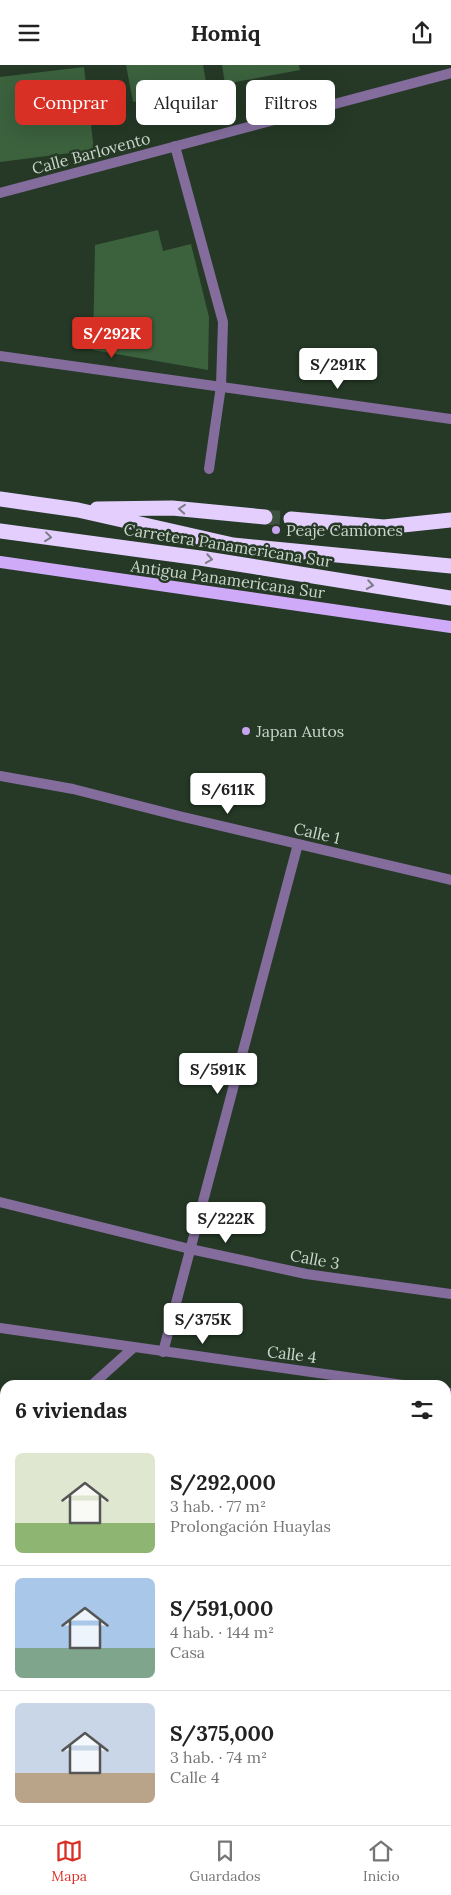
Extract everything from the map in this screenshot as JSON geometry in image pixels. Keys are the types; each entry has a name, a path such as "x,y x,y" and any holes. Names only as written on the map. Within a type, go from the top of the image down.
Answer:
{"highway":[{"name":"Carretera Panamericana Sur","path":"0,499 78,510 233,545 451,566"},
{"name":"Carretera Panamericana Sur","path":"78,510 140,507 172,508 265,517"},
{"path":"291,519 384,527 451,520"},
{"name":"Carretera Panamericana Sur","path":"0,531 200,558 451,598"}],"main road":[{"name":"Antigua Panamericana Sur","path":"0,562 451,627"}],"street":[{"name":"Calle Barlovento","path":"0,193 451,73"},
{"path":"175,146 223,321 221,386 208,469"},
{"path":"0,356 451,419"},
{"name":"Calle 1","path":"0,776 73,789 451,880"},
{"path":"163,1352 298,844"},
{"name":"Calle 3","path":"0,1202 190,1249 306,1274 451,1294"},
{"name":"Calle 4","path":"0,1328 374,1380"},
{"path":"98,1380 134,1348"}],"green space":[{"path":"126,65 203,65 206,80 136,80 136,101 133,102"},
{"path":"222,65 299,65 300,70 236,82 236,80 224,80"},
{"path":"84,67 86,80 15,80 15,125 91,125 94,150 0,162 0,77"},
{"path":"158,230 163,251 191,244 209,317 208,370 93,350 95,245"}],"tunnel":[{"path":"265,517 291,519"}],"place":[{"name":"Peaje Camiones","path":"276,530"},
{"name":"Japan Autos","path":"246,731"}]}
